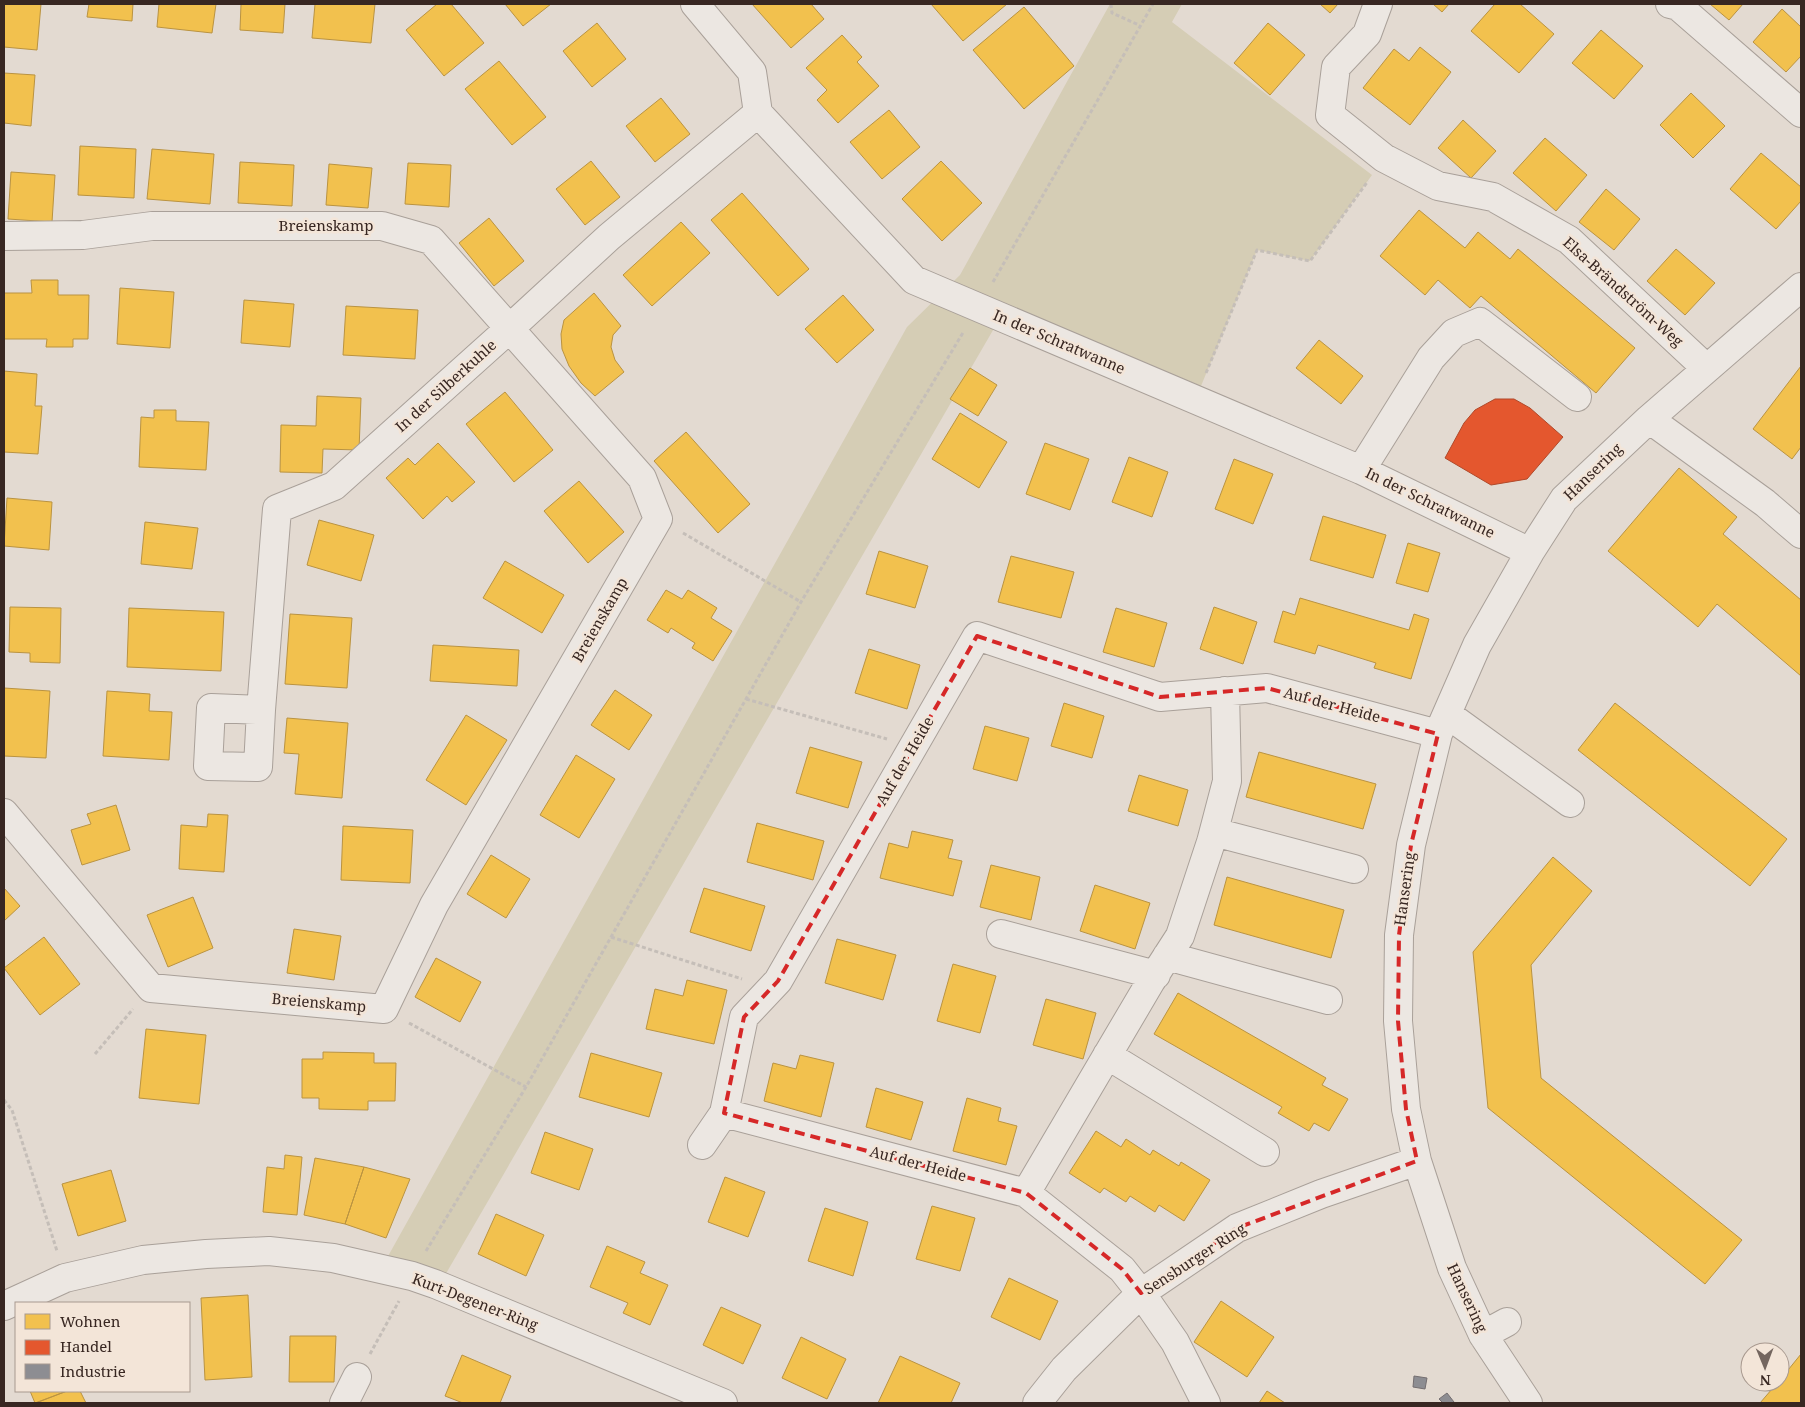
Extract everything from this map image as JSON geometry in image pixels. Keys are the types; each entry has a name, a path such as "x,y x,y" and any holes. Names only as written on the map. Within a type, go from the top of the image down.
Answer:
{"street":[{"path":"695,4 752,72 758,113"},
{"name":"Elsa-Brändström-Weg","path":"1378,4 1367,34 1336,67 1330,115 1384,158 1438,186 1493,197 1569,240 1706,368"},
{"path":"1670,4 1678,6 1801,113"},
{"name":"In der Schratwanne","path":"758,113 914,280 1361,470 1530,552"},
{"name":"In der Silberkuhle","path":"261,710 277,509 334,486 509,329 609,236 758,113"},
{"name":"Breienskamp","path":"4,236 82,235 152,226 382,226 431,240 642,478 658,519 434,905 384,1009 150,988"},
{"name":"Hansering","path":"1528,1403 1483,1335 1452,1268 1417,1161 1406,1109 1398,1021 1399,935 1411,844 1443,724 1477,644 1530,552 1564,499 1706,368 1801,287"},
{"path":"1361,470 1431,358 1454,332 1480,322 1577,397"},
{"path":"1649,419 1765,503 1801,534"},
{"name":"Auf der Heide","path":"702,1145 724,1113 744,1017 778,981 977,636 1160,697 1267,688 1443,724"},
{"path":"1026,1193 1180,936 1214,832 1227,781 1225,691"},
{"path":"1443,724 1570,803"},
{"path":"4,812 150,988"},
{"path":"1214,832 1354,868"},
{"path":"1001,934 1328,1000"},
{"path":"1107,1055 1265,1152"},
{"name":"Auf der Heide","path":"724,1113 1026,1193 1122,1269 1175,1342 1206,1403"},
{"name":"Sensburger Ring","path":"1037,1403 1064,1369 1141,1294 1237,1228 1320,1194 1417,1161"},
{"name":"Kurt-Degener-Ring","path":"4,1306 65,1278 144,1260 206,1254 269,1252 332,1258 412,1276 436,1284 710,1401"},
{"path":"1483,1335 1507,1322"},
{"path":"344,1403 357,1377"}],"path":[{"path":"1111,4 1112,13 1140,25"},
{"path":"357,1377 412,1276 526,1088 801,602 978,307 1152,4"},
{"path":"1195,401 1257,250 1310,261 1384,158"},
{"path":"658,519 801,602"},
{"path":"746,699 914,746"},
{"path":"611,937 771,988"},
{"path":"95,1054 150,988"},
{"path":"384,1009 526,1088"},
{"path":"4,1100 12,1110 35,1177 65,1278"}],"highlighted area":[{"path":"977,636 1160,697 1267,688 1438,734 1411,845 1399,935 1398,1021 1406,1109 1417,1161 1237,1228 1141,1293 1122,1269 1026,1193 724,1113 744,1017 778,981"}],"shaded area":[{"path":"1110,4 1182,4 1172,22 1372,175 1310,261 1257,250 1201,386 1007,306 444,1277 387,1258 907,327 960,275"}],"building: Wohnen":[{"path":"4,4 41,4 37,50 4,47"},
{"path":"89,4 133,4 132,21 87,17"},
{"path":"159,4 216,4 212,33 157,27"},
{"path":"241,4 285,4 283,33 240,30"},
{"path":"315,4 375,4 371,43 312,38"},
{"path":"437,4 451,4 484,43 444,76 406,30"},
{"path":"505,4 551,4 523,26"},
{"path":"752,4 811,4 824,19 791,48"},
{"path":"931,4 1007,4 963,41"},
{"path":"1320,4 1338,4 1330,13"},
{"path":"1433,4 1449,4 1442,12"},
{"path":"1495,4 1520,4 1554,34 1519,73 1471,31"},
{"path":"1710,4 1743,4 1729,20"},
{"path":"1024,7 1074,66 1024,109 973,50"},
{"path":"1782,9 1801,27 1801,56 1786,72 1753,42"},
{"path":"597,23 626,59 592,87 563,51"},
{"path":"1268,23 1305,55 1270,95 1234,63"},
{"path":"1601,30 1643,66 1614,99 1572,63"},
{"path":"842,35 862,57 857,62 879,86 838,123 817,100 827,90 806,68"},
{"path":"1420,47 1451,72 1410,125 1363,88 1394,49 1409,61"},
{"path":"499,61 546,117 512,145 465,89"},
{"path":"4,73 35,75 31,126 4,123"},
{"path":"1691,93 1725,126 1693,158 1660,125"},
{"path":"661,98 690,134 655,162 626,126"},
{"path":"889,110 920,147 882,179 850,142"},
{"path":"1463,120 1496,151 1471,178 1438,148"},
{"path":"1545,138 1587,175 1556,211 1513,173"},
{"path":"80,146 136,149 134,198 78,195"},
{"path":"152,149 214,154 210,204 147,199"},
{"path":"1761,153 1801,187 1801,201 1776,229 1730,189"},
{"path":"591,161 620,197 585,225 556,189"},
{"path":"941,161 982,203 942,241 902,199"},
{"path":"240,162 294,165 292,206 238,203"},
{"path":"408,163 451,165 449,207 405,204"},
{"path":"329,164 372,168 368,208 326,205"},
{"path":"11,172 55,175 52,222 8,219"},
{"path":"1606,189 1640,219 1614,250 1579,222"},
{"path":"742,193 809,269 778,296 711,220"},
{"path":"1419,210 1465,248 1478,232 1510,259 1518,249 1635,348 1596,393 1481,296 1470,308 1438,280 1425,295 1380,256"},
{"path":"489,218 524,261 494,286 459,243"},
{"path":"681,222 710,253 652,306 623,275"},
{"path":"1676,249 1715,283 1685,315 1647,281"},
{"path":"31,280 58,280 58,295 89,295 88,339 73,339 73,347 46,347 47,339 4,339 4,293 32,293"},
{"path":"120,288 174,292 170,348 117,344"},
{"path":"594,293 621,326 613,335 611,347 615,360 624,372 595,396 581,383 569,366 562,349 561,334 564,320"},
{"path":"843,295 874,330 837,363 805,329"},
{"path":"244,300 294,304 290,347 241,343"},
{"path":"346,306 418,310 415,359 343,355"},
{"path":"1319,340 1363,376 1341,404 1296,368"},
{"path":"1801,366 1801,447 1792,459 1753,429"},
{"path":"970,368 997,385 978,416 950,399"},
{"path":"4,371 37,374 35,406 42,406 38,454 4,452"},
{"path":"505,392 553,450 514,482 466,424"},
{"path":"317,396 361,398 359,450 323,449 322,473 280,472 281,425 316,426"},
{"path":"154,410 176,410 176,421 209,422 206,470 139,467 141,417 154,418"},
{"path":"960,413 1007,442 979,488 932,459"},
{"path":"686,432 750,504 718,533 654,461"},
{"path":"438,443 475,482 452,502 447,496 423,519 386,478 408,458 415,465"},
{"path":"1045,443 1089,459 1070,510 1026,494"},
{"path":"1129,457 1168,472 1152,517 1112,502"},
{"path":"1234,459 1273,474 1253,524 1215,509"},
{"path":"1679,468 1737,517 1723,534 1801,600 1801,676 1717,604 1698,627 1608,551"},
{"path":"579,481 624,532 588,563 544,511"},
{"path":"7,498 52,502 49,550 4,546"},
{"path":"1323,516 1386,535 1373,578 1310,560"},
{"path":"319,520 374,535 361,581 307,565"},
{"path":"145,522 198,528 192,569 141,564"},
{"path":"1408,543 1440,553 1428,592 1396,583"},
{"path":"879,551 928,566 915,608 866,594"},
{"path":"1011,556 1074,572 1061,618 998,602"},
{"path":"505,561 564,595 542,633 483,598"},
{"path":"666,590 682,599 688,590 717,608 711,618 732,631 713,661 692,648 695,643 671,628 668,633 647,620"},
{"path":"1300,598 1409,630 1414,614 1429,619 1411,679 1374,668 1376,663 1318,645 1315,654 1274,642 1283,611 1295,615"},
{"path":"10,607 61,608 60,663 30,662 30,653 9,652"},
{"path":"1214,607 1257,622 1243,664 1200,649"},
{"path":"129,608 224,612 221,671 127,667"},
{"path":"1116,608 1167,623 1154,667 1103,652"},
{"path":"290,614 352,618 347,688 285,684"},
{"path":"433,645 519,650 517,686 430,681"},
{"path":"869,649 920,665 907,709 855,693"},
{"path":"4,688 50,691 46,758 4,756"},
{"path":"615,690 652,715 629,750 591,725"},
{"path":"107,691 150,694 149,711 172,712 169,760 103,756"},
{"path":"1064,703 1104,716 1092,758 1051,746"},
{"path":"1615,703 1787,839 1750,886 1578,750"},
{"path":"466,715 507,740 466,805 426,780"},
{"path":"287,718 348,723 342,798 295,794 299,754 284,753"},
{"path":"985,726 1029,738 1017,781 973,769"},
{"path":"810,747 862,762 848,808 796,793"},
{"path":"1259,752 1376,784 1363,829 1246,797"},
{"path":"576,755 615,779 579,838 540,815"},
{"path":"1139,775 1188,790 1178,826 1128,811"},
{"path":"116,805 130,850 82,865 71,830 91,824 87,814"},
{"path":"208,814 228,815 224,872 179,869 181,825 207,827"},
{"path":"757,823 824,841 813,880 747,862"},
{"path":"343,826 413,830 410,883 341,880"},
{"path":"912,831 953,840 948,858 962,861 953,896 880,878 889,843 908,848"},
{"path":"491,855 530,879 506,918 467,894"},
{"path":"1553,857 1592,891 1531,965 1541,1078 1742,1240 1705,1284 1488,1108 1473,952"},
{"path":"991,865 1040,877 1031,920 980,907"},
{"path":"1227,877 1344,910 1331,958 1214,925"},
{"path":"1095,885 1150,903 1135,949 1080,931"},
{"path":"4,888 20,906 4,921"},
{"path":"704,888 765,906 751,951 690,932"},
{"path":"193,897 213,948 168,967 147,915"},
{"path":"294,929 341,936 334,980 287,973"},
{"path":"44,937 80,984 40,1015 4,968"},
{"path":"837,939 896,955 883,1000 825,983"},
{"path":"436,958 481,982 460,1022 415,997"},
{"path":"953,964 996,976 980,1033 937,1021"},
{"path":"687,980 727,990 714,1044 646,1029 655,989 683,996"},
{"path":"1178,993 1326,1078 1322,1085 1348,1099 1329,1131 1314,1123 1309,1131 1278,1113 1282,1107 1154,1034"},
{"path":"1046,999 1096,1013 1083,1059 1033,1045"},
{"path":"146,1029 206,1035 199,1104 139,1098"},
{"path":"323,1052 374,1053 374,1063 396,1063 395,1101 368,1101 368,1110 319,1109 319,1098 302,1098 302,1059 323,1059"},
{"path":"591,1053 662,1073 649,1117 579,1097"},
{"path":"800,1055 834,1063 821,1117 764,1101 773,1063 796,1069"},
{"path":"876,1088 923,1102 911,1140 866,1127"},
{"path":"967,1098 1001,1108 998,1121 1017,1126 1006,1165 953,1151"},
{"path":"1096,1131 1121,1147 1126,1139 1150,1155 1153,1150 1179,1166 1181,1162 1210,1180 1184,1221 1159,1205 1155,1212 1130,1196 1126,1202 1104,1188 1100,1193 1069,1173"},
{"path":"545,1132 593,1149 579,1190 531,1173"},
{"path":"285,1155 302,1157 297,1215 263,1212 267,1167 284,1169"},
{"path":"315,1158 364,1167 345,1224 304,1215"},
{"path":"364,1167 410,1179 386,1238 345,1224"},
{"path":"111,1170 126,1221 78,1236 62,1184"},
{"path":"725,1177 765,1192 748,1237 708,1222"},
{"path":"932,1206 975,1218 960,1271 916,1259"},
{"path":"825,1208 868,1222 853,1276 808,1261"},
{"path":"496,1214 544,1235 526,1276 478,1254"},
{"path":"607,1246 645,1262 640,1273 668,1285 650,1325 623,1313 628,1303 590,1287"},
{"path":"1009,1278 1058,1301 1040,1340 991,1317"},
{"path":"248,1295 252,1377 205,1380 201,1298"},
{"path":"1221,1301 1274,1337 1247,1377 1194,1342"},
{"path":"721,1307 761,1325 743,1364 703,1345"},
{"path":"290,1336 336,1336 334,1382 289,1382"},
{"path":"801,1337 846,1359 827,1399 782,1378"},
{"path":"1801,1354 1801,1403 1760,1403 1769,1392 1790,1392 1790,1368"},
{"path":"462,1355 511,1376 500,1403 463,1403 445,1396"},
{"path":"900,1356 960,1383 951,1403 878,1403"},
{"path":"1267,1391 1285,1403 1259,1403"},
{"path":"30,1392 64,1392 35,1403"},
{"path":"64,1392 80,1392 86,1403 36,1403"}],"building: Handel":[{"path":"1495,399 1514,399 1530,408 1563,437 1527,479 1491,485 1445,458 1464,423 1475,410"}],"building: Industrie":[{"path":"1414,1376 1427,1378 1425,1389 1413,1387"},
{"path":"1447,1393 1454,1402 1443,1403 1439,1399"}]}
